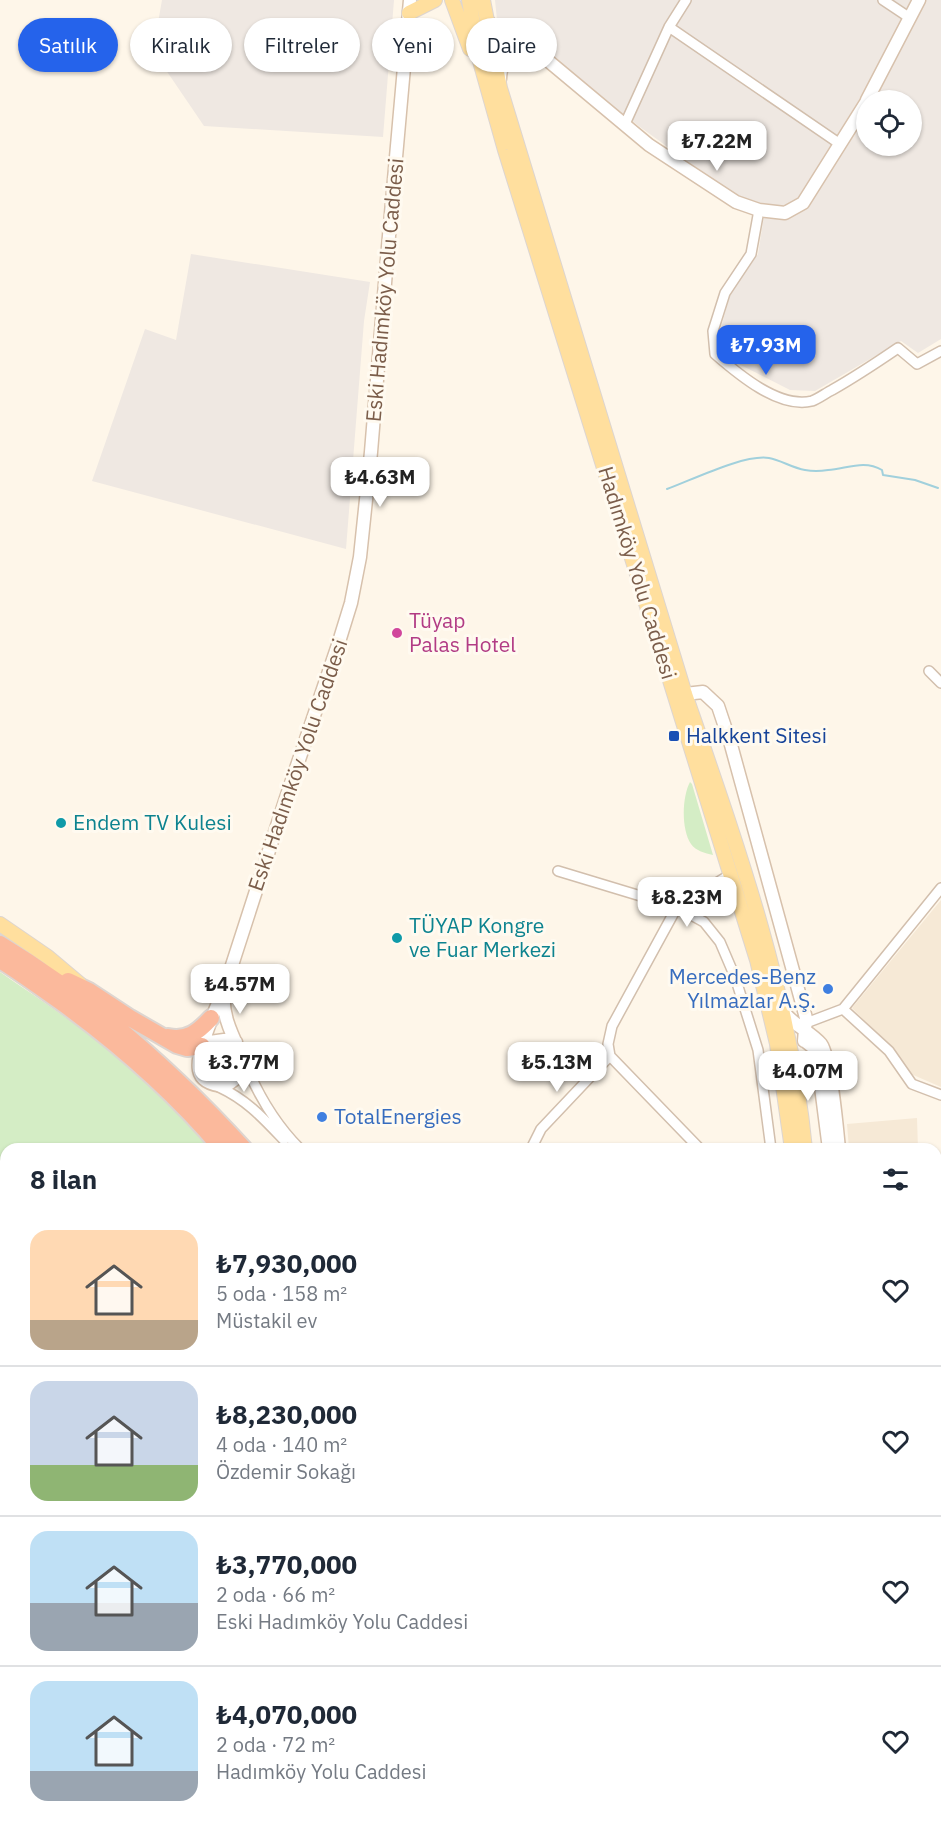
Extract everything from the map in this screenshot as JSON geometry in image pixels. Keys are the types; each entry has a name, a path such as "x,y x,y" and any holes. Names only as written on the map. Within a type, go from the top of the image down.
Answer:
{"highway":[{"path":"0,944 77,997 138,1045 185,1087 238,1143"},
{"path":"0,960 66,1006 136,1061 191,1114 217,1143"},
{"path":"30,964 89,991 177,1045 188,1048 202,1045"},
{"path":"159,1035 186,1038 200,1031 211,1018"}],"main road":[{"path":"409,6 435,0"},
{"path":"440,0 447,2 450,6 466,41"},
{"path":"452,0 466,38"},
{"name":"Hadımköy Yolu Caddesi","path":"469,0 478,54 505,150 757,960 771,1019 791,1143"},
{"name":"Hadımköy Yolu Caddesi","path":"484,6 503,99 685,694 718,789 753,902 782,1010 794,1069 804,1143"},
{"path":"478,72 505,150"},
{"path":"0,924 48,957 89,991 138,1045"}],"street":[{"path":"625,124 669,27 686,0"},
{"path":"883,0 910,18"},
{"path":"873,90 919,0"},
{"name":"Eski Hadımköy Yolu Caddesi","path":"286,1143 253,1107 231,1092 211,1084 200,1073 197,1064 211,1018 224,990 351,603 360,557 371,452 409,6"},
{"path":"669,27 840,144"},
{"path":"557,69 649,145 736,202 759,210 785,213 802,203 856,119"},
{"path":"500,82 501,72"},
{"path":"759,210 751,254 724,293 713,331 715,354 735,372 756,386 789,401 812,401 858,375 898,348 917,364 941,351"},
{"path":"928,671 941,682"},
{"path":"685,694 703,692 718,706 745,794 805,1032 817,1056 828,1143"},
{"path":"558,871 678,907 704,922 720,942 735,977 758,1050 770,1143"},
{"path":"694,1143 609,1056 608,1044 612,1026 678,907 731,874"},
{"path":"794,1069 797,1043 805,1032 843,1009 941,888"},
{"name":"Eski Hadımköy Yolu Caddesi","path":"224,990 222,1004 224,1012 256,1090 281,1128 295,1143"},
{"path":"843,1009 889,1051 912,1084 941,1095"},
{"path":"782,1010 795,1025 820,1043 824,1050 838,1143"},
{"path":"202,1045 224,1040 236,1042"},
{"path":"534,1143 541,1130 609,1056"},
{"path":"217,1086 233,1083 242,1073 245,1063"}],"shaded area":[{"path":"162,0 394,0 393,18 372,18 372,72 388,72 383,137 204,126 167,72 232,72 232,18 159,18"},
{"path":"495,0 941,0 941,339 918,353 901,341 815,391 790,390 725,357 720,331 730,295 758,254 764,216 640,127 557,62 557,18 497,18"},
{"path":"191,254 370,282 364,321 346,549 92,481 145,329 176,340"},
{"path":"941,900 941,1087 911,1074 889,1046 852,1008"},
{"path":"917,1118 918,1143 849,1143 847,1124"}],"green space":[{"path":"690,782 713,855 695,848 688,838 684,813 685,796"},
{"path":"0,972 121,1059 166,1099 204,1143 0,1143"},
{"path":"216,1046 227,1046 232,1049 239,1064 238,1070 224,1080 209,1076 204,1067 208,1053"}],"waterway":[{"path":"667,489 732,464 758,458 769,458 810,471 868,465 882,470 883,475 915,480 938,488"}],"place":[{"name":"Tüyap Palas Hotel","path":"397,633"},
{"name":"Halkkent Sitesi","path":"674,736"},
{"name":"Endem TV Kulesi","path":"61,823"},
{"name":"TÜYAP Kongre ve Fuar Merkezi","path":"397,938"},
{"name":"Mercedes-Benz Yılmazlar A.Ş.","path":"828,989"},
{"name":"TotalEnergies","path":"322,1117"}]}
